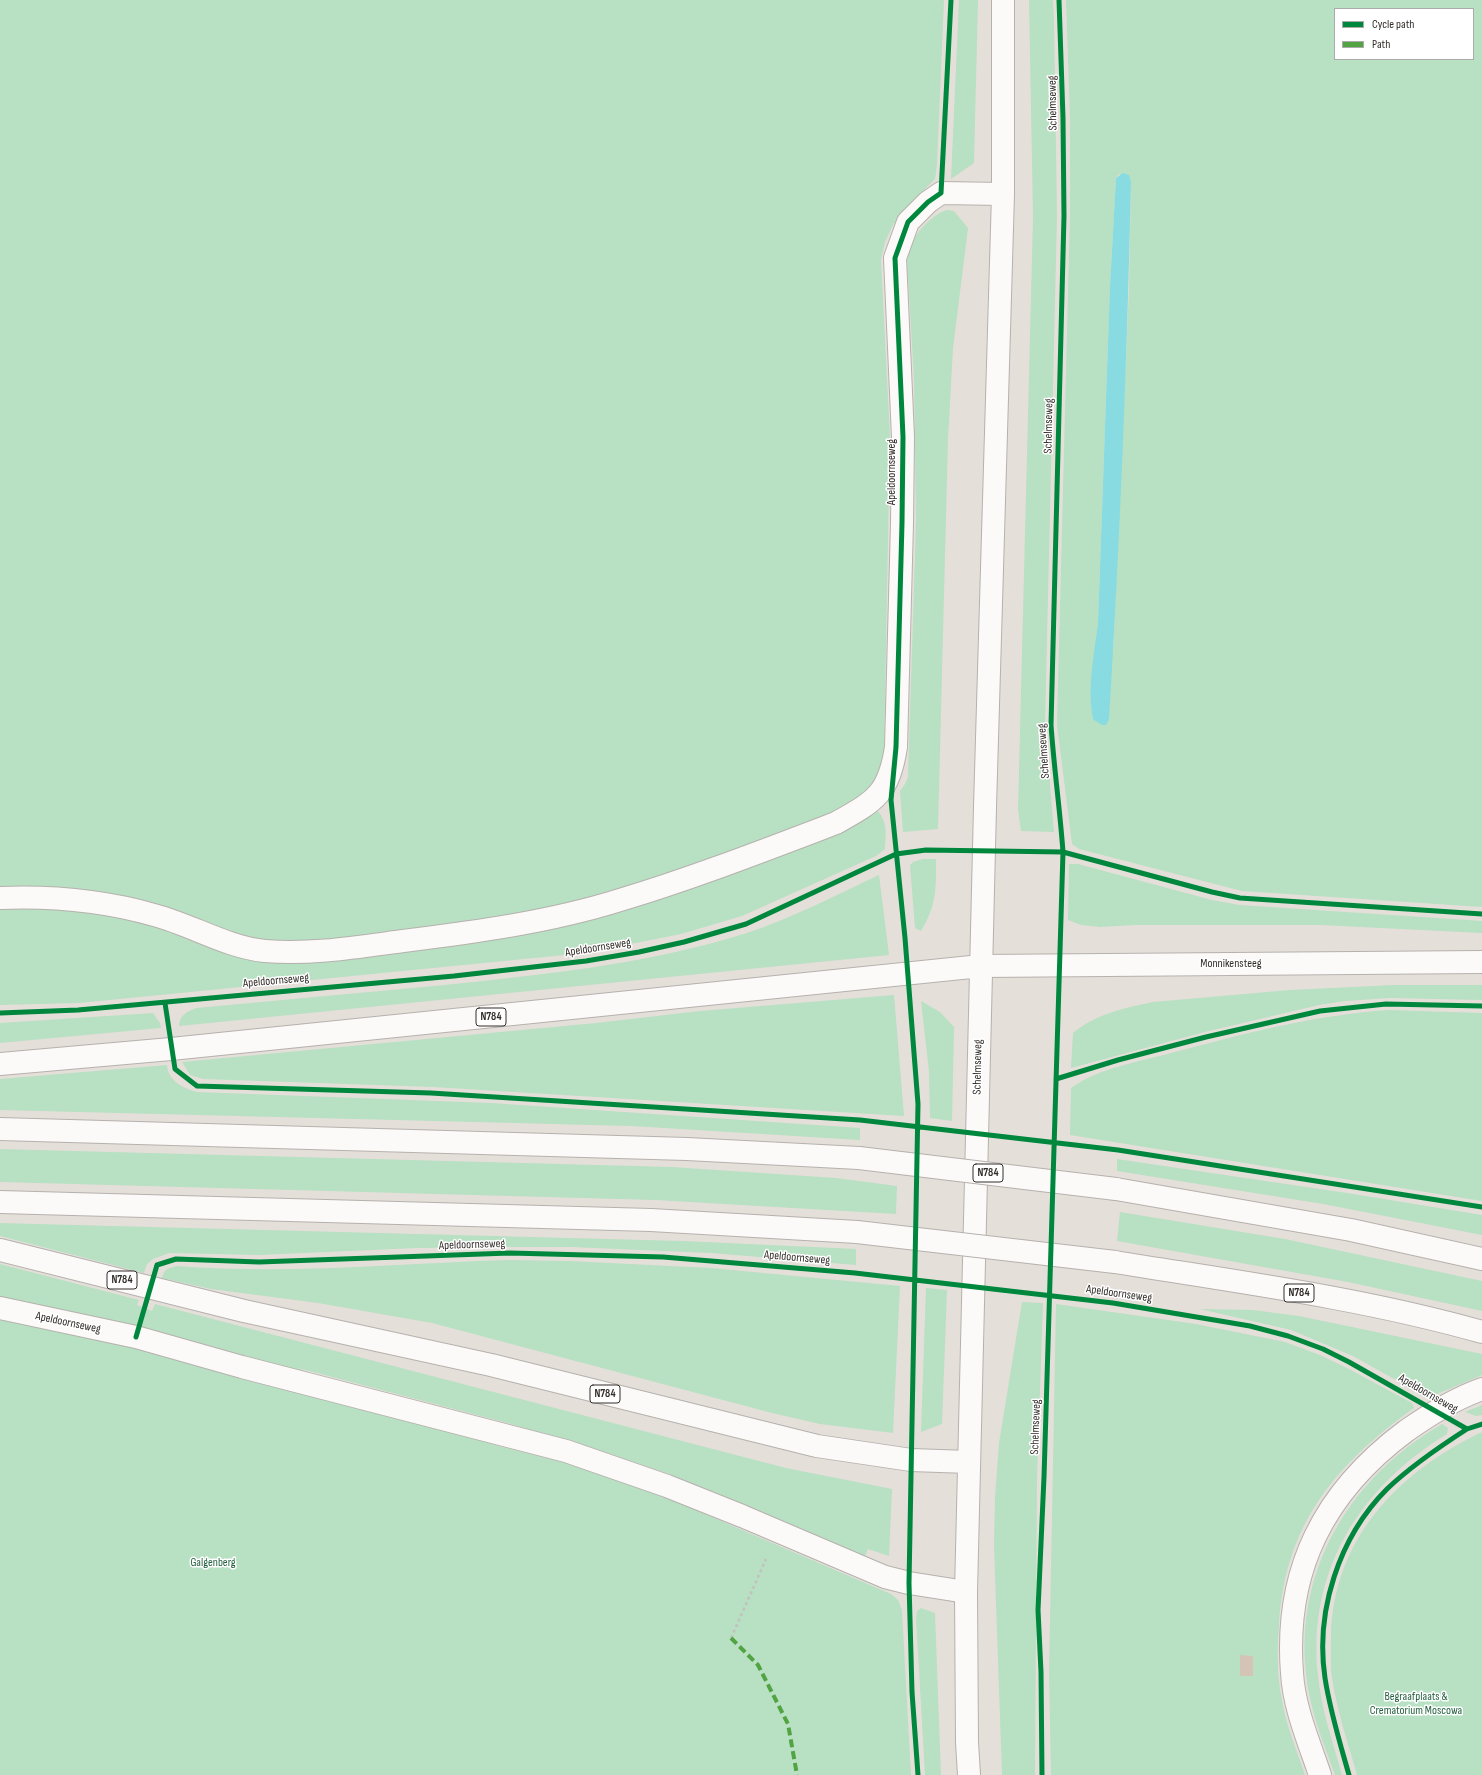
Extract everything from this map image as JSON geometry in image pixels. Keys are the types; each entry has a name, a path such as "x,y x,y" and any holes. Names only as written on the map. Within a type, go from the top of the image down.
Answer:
{"main road":[{"name":"Schelmseweg","path":"969,1775 967,1742 966,1592 981,966 1004,194 1003,0"},
{"name":"Apeldoornseweg","path":"0,898 23,897 77,900 113,905 156,915 240,946 264,951 306,952 333,950 447,936 557,916 619,901 836,823 868,804 882,789 892,769 896,747 903,437 895,258 908,222 928,202 941,193 1004,194"},
{"name":"Monnikensteeg","path":"981,966 1482,962"},
{"name":"N784","path":"0,1064 171,1049 981,966"},
{"name":"N784","path":"0,1129 679,1149 859,1158 1116,1189 1351,1230 1482,1259"},
{"name":"N784","path":"0,1202 650,1220 857,1232 1115,1262 1343,1300 1450,1323 1482,1332"},
{"name":"N784","path":"0,1250 244,1310 491,1365 817,1446 911,1460 969,1462"},
{"name":"Apeldoornseweg","path":"0,1308 136,1337 242,1367 566,1451 667,1486 778,1531 885,1577 910,1583 966,1592"},
{"path":"1320,1775 1301,1718 1292,1674 1293,1608 1299,1575 1309,1548 1321,1523 1352,1480 1371,1460 1389,1444 1436,1410 1482,1388"}],"path":[{"path":"731,1638 778,1531"}],"green space":[{"path":"0,0 944,0 937,165 935,179 903,211 893,225 885,242 881,260 890,437 884,751 881,775 876,784 842,811 678,873 555,909 390,935 280,944 0,890"},
{"path":"959,0 978,0 974,163 951,179"},
{"path":"1029,0 1053,0 1054,19 1057,216 1045,725 1054,832 1021,831 1018,810 1033,217"},
{"path":"1066,0 1482,0 1482,907 1242,891 1079,849 1072,844 1057,725 1070,215 1070,117","holes":["1119,174 1131,182 1129,289 1113,651 1091,711 1093,664 1098,624 1110,286 1116,178"]},
{"path":"948,210 954,211 968,228 953,348 948,439 938,829 903,832 900,791 908,777 916,521 914,379 907,260 913,239 921,228 937,214"},
{"path":"877,810 885,824 886,838 885,849 876,856 742,916 681,934 585,953 79,1003 0,1005 0,906 22,906 114,913 204,942 449,943 863,819"},
{"path":"923,859 936,859 936,879 933,904 921,931 915,928 910,865 913,862"},
{"path":"1069,864 1078,864 1212,900 1240,905 1482,921 1482,933 1320,925 1136,925 1100,927 1081,925 1068,920"},
{"path":"879,875 889,955 179,1026 184,1014 196,1008 513,978 631,961 670,953 709,944 764,927 814,906"},
{"path":"1394,985 1482,985 1482,1000 1390,998 1345,1001 1319,1005 1205,1032 1071,1068 1073,1033 1082,1026 1101,1016 1132,1007 1153,1002 1290,990"},
{"path":"894,995 904,1116 433,1087 203,1079 190,1075 182,1062 596,1023 700,1011"},
{"path":"921,1001 940,1012 954,1027 952,1121 930,1118 929,1072"},
{"path":"1389,1010 1482,1013 1482,1201 1070,1135 1071,1088 1094,1075 1132,1063 1279,1026 1333,1016"},
{"path":"153,1013 160,1023 161,1028 0,1043 0,1023"},
{"path":"167,1065 168,1071 173,1080 182,1086 197,1092 491,1103 860,1128 860,1140 631,1126 0,1110 0,1079"},
{"path":"0,1149 672,1167 836,1178 897,1186 896,1214 655,1200 0,1182"},
{"path":"1117,1159 1347,1193 1482,1215 1482,1235 1323,1204 1117,1171"},
{"path":"1120,1212 1285,1239 1482,1281 1482,1311 1348,1282 1117,1241"},
{"path":"0,1223 684,1241 856,1249 856,1265 711,1253 570,1247 417,1248 259,1255 169,1253 153,1259 147,1264 144,1273 0,1236"},
{"path":"509,1260 570,1261 711,1268 900,1286 893,1433 820,1424 772,1413 432,1323 318,1303 211,1289 162,1278 167,1269 177,1266 301,1269"},
{"name":"Galgenberg","path":"0,1264 139,1300 137,1305 152,1311 155,1304 786,1468 892,1489 889,1556 868,1549 865,1556 669,1474 619,1457 511,1424 298,1368 495,1445 563,1462 663,1496 891,1594 898,1600 902,1610 911,1775 0,1775"},
{"path":"926,1288 947,1290 942,1424 921,1432"},
{"path":"1022,1302 1043,1303 1037,1478 1035,1775 1002,1775 994,1545 995,1497 999,1443"},
{"path":"1056,1304 1196,1324 1285,1342 1320,1355 1412,1403 1414,1408 1360,1452 1338,1475 1319,1500 1304,1527 1292,1556 1283,1589 1279,1625 1278,1672 1280,1691 1286,1719 1305,1775 1051,1775 1049,1673"},
{"path":"1200,1309 1253,1310 1299,1316 1482,1354 1482,1375 1428,1398 1353,1356 1291,1330"},
{"path":"1482,1405 1482,1415 1476,1416 1465,1412"},
{"path":"1442,1424 1448,1428 1447,1434 1416,1455 1389,1479 1365,1506 1346,1535 1331,1567 1321,1601 1317,1637 1318,1675 1322,1700 1342,1775 1335,1775 1313,1712 1306,1673 1305,1634 1310,1597 1320,1561 1336,1528 1357,1498 1381,1470 1410,1445"},
{"name":"Begraafplaats & Crematorium Moscowa","path":"1482,1432 1482,1775 1357,1775 1337,1703 1331,1667 1331,1635 1335,1600 1344,1568 1358,1539 1376,1512 1398,1488 1423,1467 1452,1448"},
{"path":"921,1608 935,1613 941,1775 925,1775 916,1618 917,1611"}],"water":[{"path":"1123,173 1129,175 1131,182 1120,518 1109,719 1106,725 1102,725 1093,719 1091,708 1091,684 1098,624 1110,286 1116,178"}],"building":[{"path":"1240,1655 1253,1656 1253,1676 1240,1676"}],"marked path":[{"path":"731,1638 758,1665 788,1724 797,1775"}],"cycle path":[{"path":"918,1775 912,1692 909,1583 918,1104 905,938 891,800 896,747 903,437 895,258 908,222 928,202 941,193 951,0"},
{"path":"1042,1775 1041,1672 1038,1610 1044,1477 1063,852 1051,725 1064,216 1063,118 1059,0"},
{"path":"0,1013 78,1010 454,976 586,961 639,952 684,942 746,924 896,854 926,850 1063,852 1212,892 1240,898 1482,914"},
{"path":"165,1003 175,1069 197,1086 431,1093 860,1120 1118,1150 1482,1207"},
{"path":"1056,1079 1118,1060 1206,1037 1320,1011 1386,1004 1482,1006"},
{"path":"136,1337 157,1265 176,1259 259,1262 510,1253 663,1257 855,1273 1113,1303 1250,1326 1288,1336 1323,1349 1349,1362 1467,1429 1482,1424"},
{"path":"1349,1775 1330,1703 1325,1678 1323,1653 1324,1627 1334,1576 1356,1529 1370,1508 1387,1489 1406,1472 1467,1429"}]}
